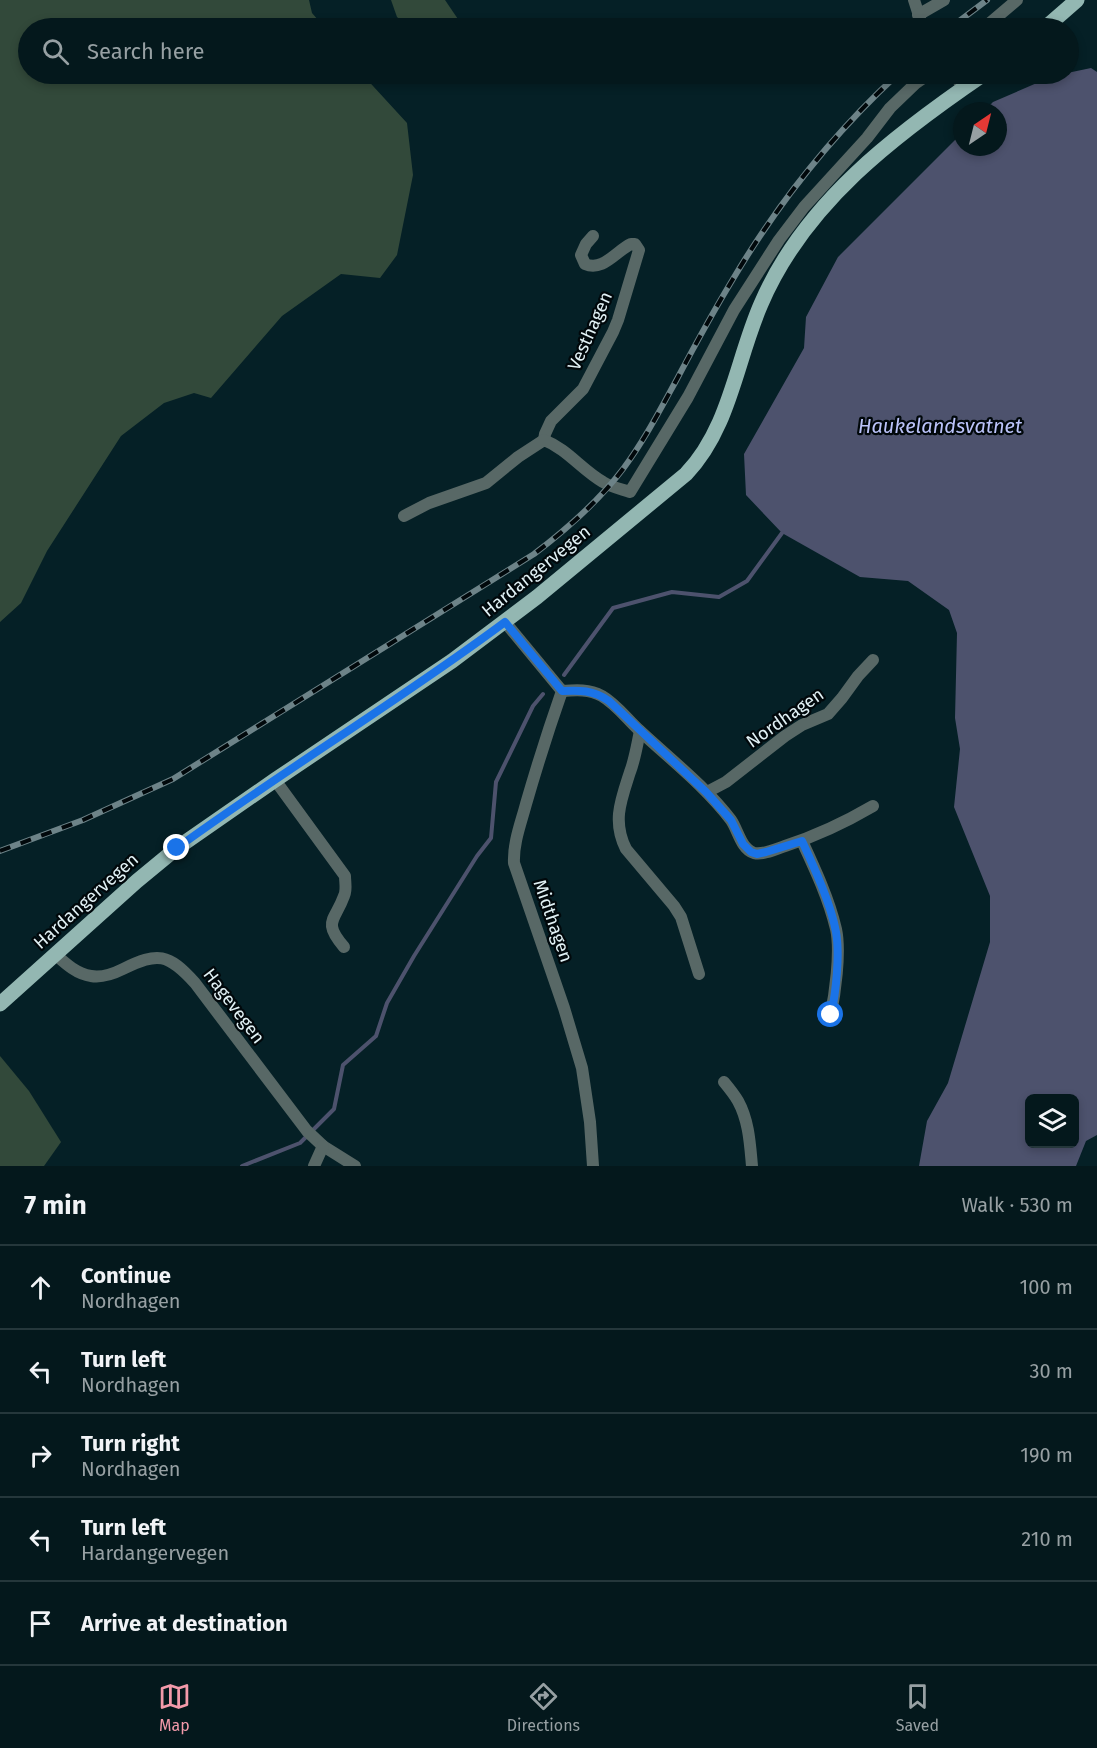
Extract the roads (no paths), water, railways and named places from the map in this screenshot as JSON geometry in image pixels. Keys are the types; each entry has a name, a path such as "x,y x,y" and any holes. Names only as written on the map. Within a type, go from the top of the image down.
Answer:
{"main road":[{"path":"1056,18 1077,0"},
{"name":"Hardangervegen","path":"0,1004 160,861 275,780 452,661 505,622 696,464 704,454 724,412 758,309 789,251 819,212 870,160 913,124 969,84"}],"street":[{"path":"914,0 919,18"},
{"path":"918,15 944,0"},
{"path":"996,18 1017,0"},
{"path":"544,440 561,448 600,481 630,492 688,397 734,310 779,240 804,207 867,138 890,108 915,84"},
{"name":"Vesthagen","path":"404,516 429,503 486,483 518,457 544,440 544,434 551,421 583,389 618,320 639,250 635,244 630,244 603,263 594,267 590,266 585,264 581,255 593,236"},
{"path":"505,622 562,691 581,690 600,695 609,701 706,792 731,820 743,844 751,852 757,854 802,841 843,823 873,806"},
{"name":"Nordhagen","path":"706,792 726,782 794,731 828,714 873,660"},
{"name":"Midthagen","path":"562,691 543,744 513,853 514,863 564,1008 582,1068 589,1114 593,1166"},
{"path":"640,731 635,758 619,809 621,838 626,849 681,917 699,974"},
{"path":"275,780 345,876 346,893 332,918 331,927 344,947"},
{"path":"802,841 836,929 836,974 830,1018"},
{"name":"Hagevegen","path":"56,955 73,969 91,976 110,975 143,959 156,957 168,960 183,969 315,1138 355,1166"},
{"path":"724,1082 738,1101 744,1115 753,1166"},
{"path":"314,1166 315,1138"}],"water":[{"name":"Haukelandsvatnet","path":"1091,68 1097,72 1097,1135 1086,1141 1076,1166 919,1166 927,1121 948,1083 990,942 990,896 954,807 960,749 955,718 957,633 949,610 908,581 860,577 782,533 746,495 744,454 804,348 806,317 838,257 953,142 953,156 1007,156 1007,102 993,102 1035,84 1079,84 1079,71"}],"waterway":[{"path":"564,675 613,608 672,592 719,597 747,581 782,533"},
{"path":"242,1166 300,1143 334,1109 343,1065 376,1036 387,1003 414,956 477,856 491,838 496,782 533,706 543,694"}],"railway":[{"path":"963,18 987,0"},
{"path":"0,851 83,820 173,779 534,554 570,525 593,504 623,469 638,447 726,291 769,223 829,145 888,84"}]}
